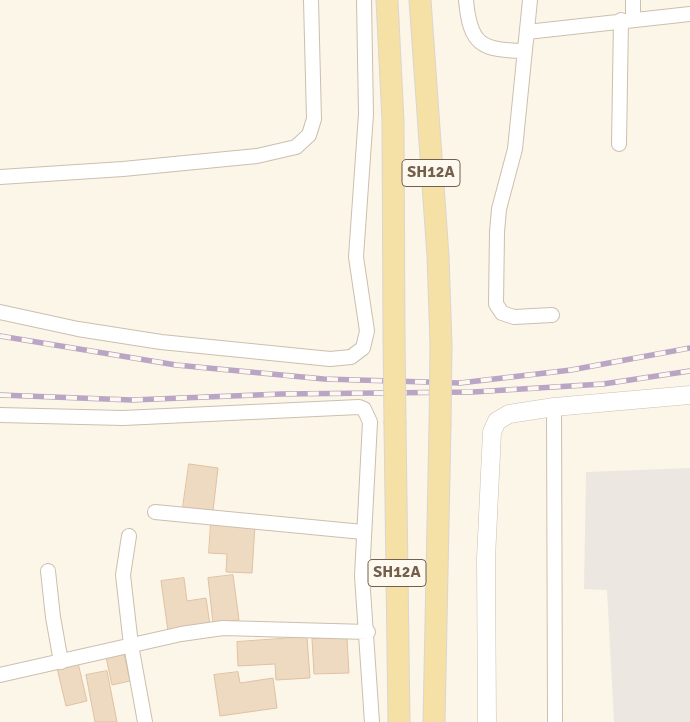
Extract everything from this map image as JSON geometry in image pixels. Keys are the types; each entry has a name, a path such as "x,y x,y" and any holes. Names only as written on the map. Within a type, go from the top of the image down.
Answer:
{"main road":[{"name":"SH12A","path":"387,0 392,121 399,722"},
{"name":"SH12A","path":"420,0 438,256 441,346 434,722"}],"street":[{"path":"0,177 122,169 257,156 296,148 309,135 314,119 311,0"},
{"path":"0,312 78,329 161,342 330,359 351,357 364,348 367,331 356,257 366,114 364,0"},
{"path":"466,0 468,18 473,35 486,46 503,51 524,51"},
{"path":"530,0 515,149 500,209 497,232 496,304 502,314 514,317 552,315"},
{"path":"619,144 627,20 633,0"},
{"path":"527,32 690,14"},
{"path":"487,722 486,558 492,432 497,421 509,414 554,407 690,395"},
{"path":"0,416 122,418 359,407 367,412 370,422 362,576 368,632 372,722"},
{"path":"554,407 555,722"},
{"path":"156,512 363,532"},
{"path":"129,536 123,575 131,645 145,722"},
{"path":"48,571 53,617 62,662"},
{"path":"0,675 131,645 223,628 368,632"}],"shaded area":[{"path":"690,468 690,722 614,722 607,590 584,589 586,472"}],"building":[{"path":"189,464 218,468 213,511 183,507"},
{"path":"211,523 255,525 252,573 226,572 227,554 209,553"},
{"path":"233,575 239,620 213,623 208,578"},
{"path":"184,578 187,601 206,598 210,625 168,631 161,581"},
{"path":"307,637 310,678 276,680 275,664 238,666 237,642"},
{"path":"347,638 349,673 314,674 312,639"},
{"path":"124,654 130,681 112,685 106,657"},
{"path":"78,663 87,701 66,706 57,668"},
{"path":"107,671 117,722 95,722 86,675"},
{"path":"238,672 240,683 273,678 277,708 220,716 214,675"}],"railway":[{"path":"0,336 176,365 324,379 460,383 571,370 690,348"},
{"path":"0,395 132,400 281,394 473,392 603,384 690,371"}]}
